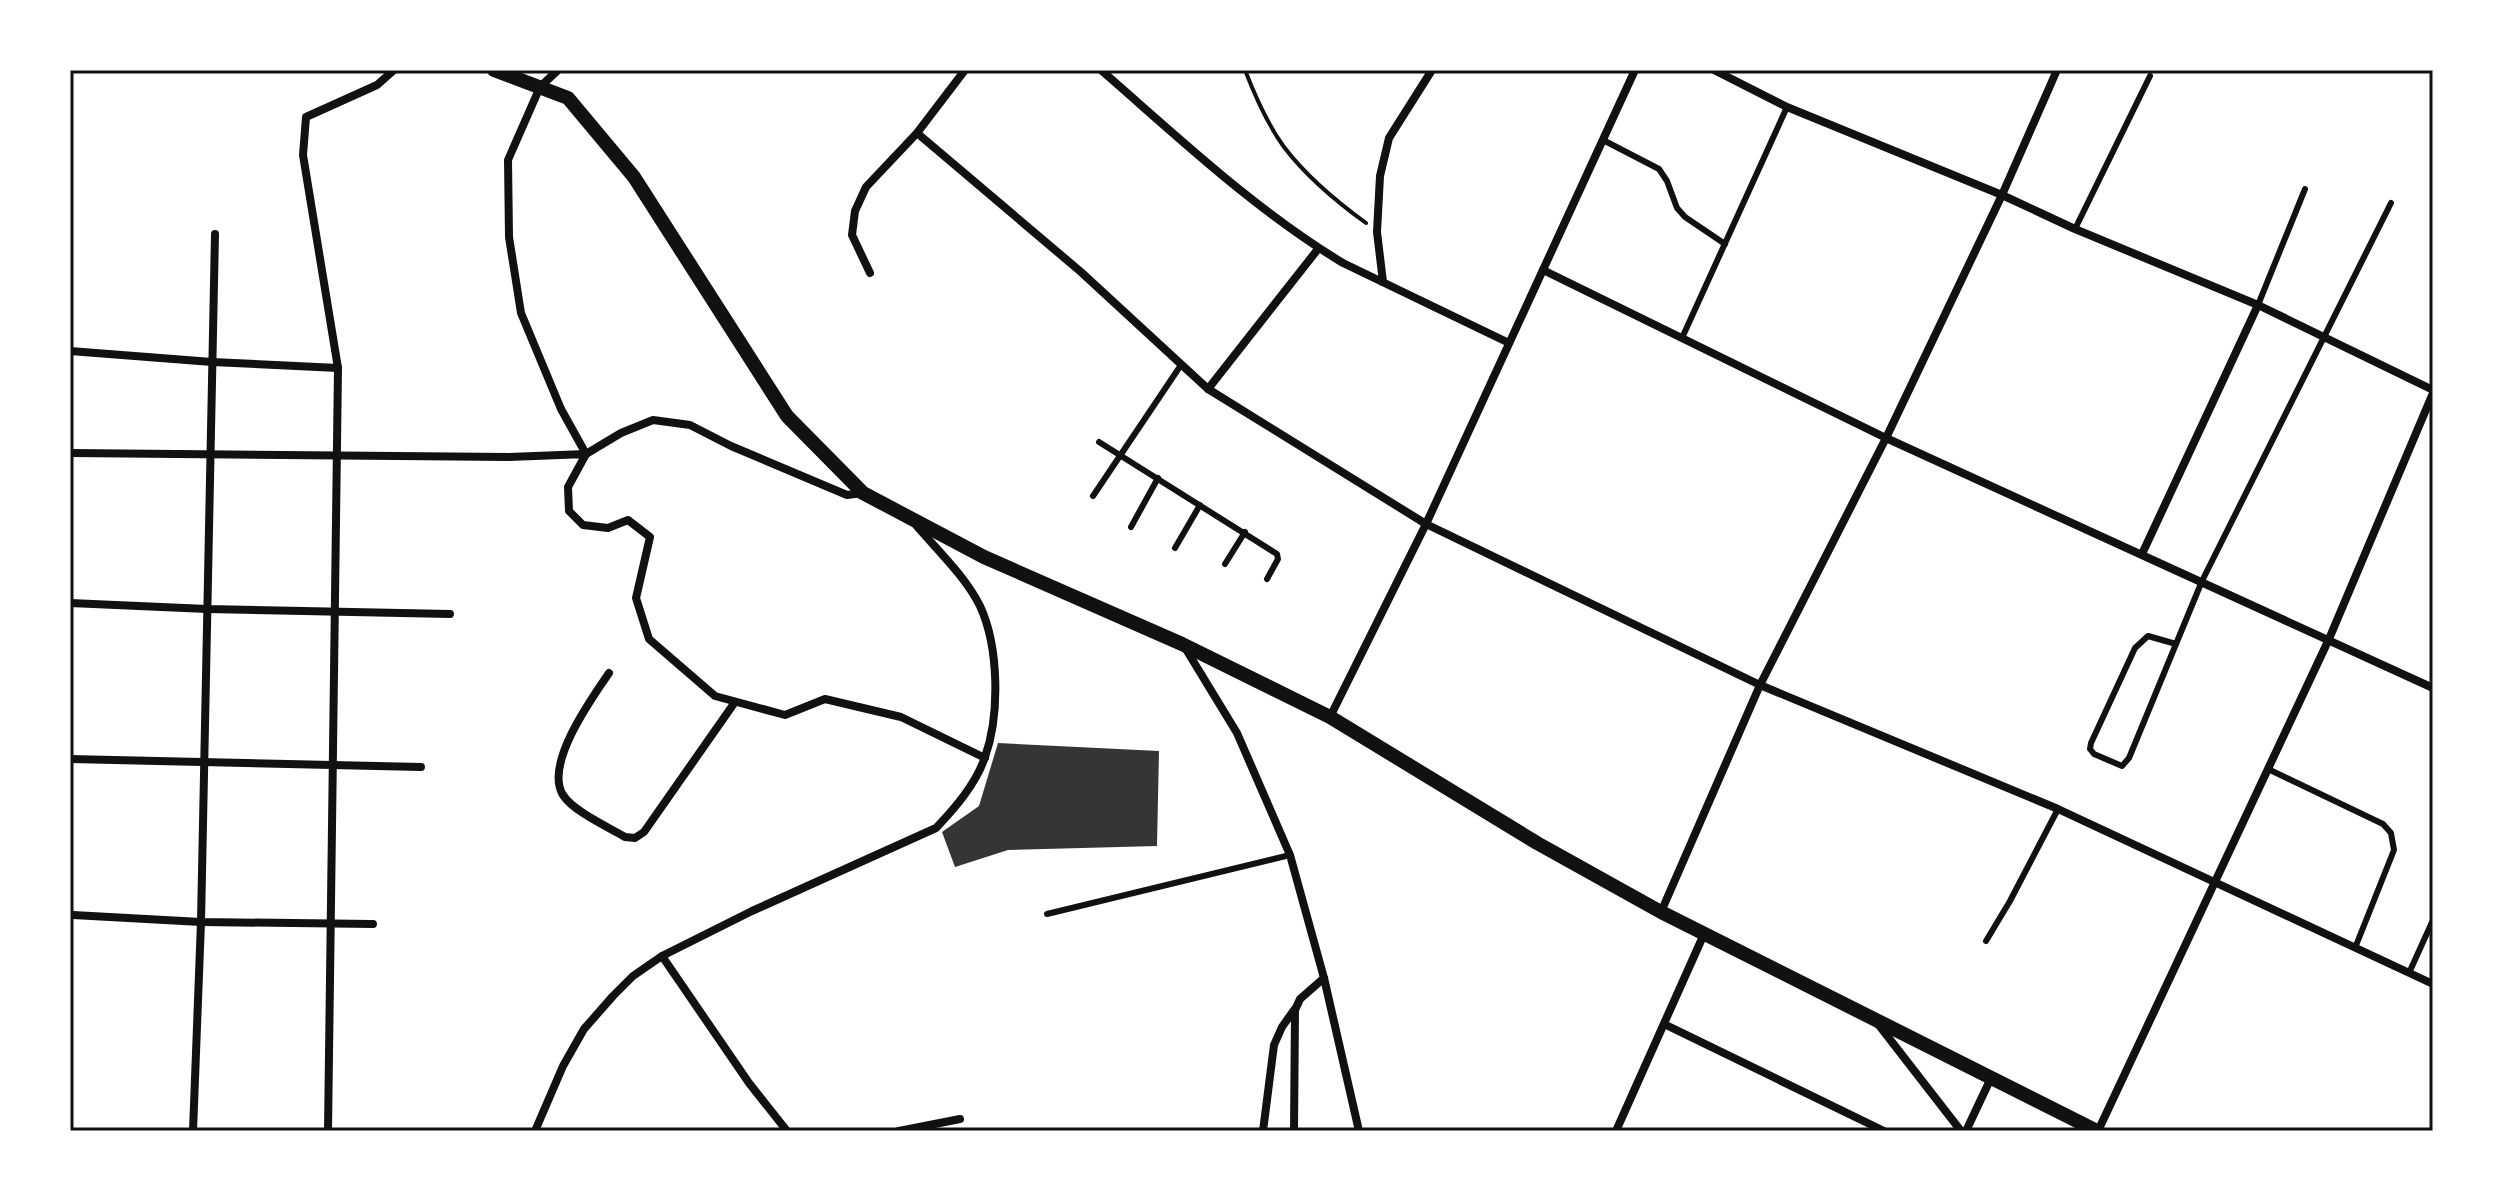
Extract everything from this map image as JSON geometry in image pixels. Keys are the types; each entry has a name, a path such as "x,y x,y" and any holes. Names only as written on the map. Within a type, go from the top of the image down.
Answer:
{"street":[{"path":"328,1131 338,368 303,155 306,117 377,85 394,70"},
{"path":"494,70 568,98 634,177 787,416 863,493 984,557 1182,644 1330,717 1537,843 1661,912 2098,1131 2329,639 2433,392 2258,305 1787,107 1714,70"},
{"path":"558,70 540,87 508,160 509,237 521,313 561,409 586,454"},
{"path":"870,273 852,235 855,211 866,187 917,133 965,70"},
{"path":"1101,70 1252,199 1318,249 1509,343"},
{"path":"1383,282 1377,232 1380,176 1389,138 1432,70"},
{"path":"1330,717 1426,524 1635,70"},
{"path":"1661,912 1760,685 1886,438 2002,195 2057,70"},
{"path":"917,133 1081,272 1208,389 1426,524 1760,685 2058,809 2433,984"},
{"path":"193,1131 201,922 215,234"},
{"path":"1208,389 1318,249"},
{"path":"1543,270 1886,438 2433,688"},
{"path":"2142,554 2258,305"},
{"path":"70,351 338,368"},
{"path":"70,453 509,457 586,454 621,433 653,420 690,425 731,446 847,495 863,493"},
{"path":"586,454 568,487 569,511 583,525 608,528 628,520 650,537 636,598 649,639 715,696 785,715 825,699 901,717 985,758"},
{"path":"535,1131 563,1066 584,1029 633,976 662,956 752,911 936,828 954,809 985,758 996,693 987,625 979,604 961,578 909,517"},
{"path":"70,603 450,614"},
{"path":"1182,644 1237,733 1290,855 1324,978 1359,1131"},
{"path":"609,673 576,722 557,776 563,795 573,806 625,837 635,838 644,832 735,702"},
{"path":"70,759 421,767"},
{"path":"73,915 201,922 373,924"},
{"path":"1616,1131 1704,934"},
{"path":"662,956 749,1083 787,1131"},
{"path":"1263,1131 1274,1045 1300,999 1324,978"},
{"path":"1294,1131 1295,1010"},
{"path":"1874,1019 1964,1131 1991,1078"},
{"path":"1664,1024 1884,1131"},
{"path":"899,1131 960,1119"}],"lane":[{"path":"2075,229 2150,76"},
{"path":"1682,338 1787,107"},
{"path":"1603,140 1659,169 1677,208 1725,244"},
{"path":"2258,305 2305,189"},
{"path":"2176,644 2148,636 2135,648 2091,743 2090,749 2094,754 2122,766 2127,763 2202,581 2391,203"},
{"path":"1093,496 1181,365"},
{"path":"1099,442 1277,554 1278,559 1267,579"},
{"path":"1131,527 1158,478"},
{"path":"1175,548 1200,505"},
{"path":"1225,564 1245,532"},
{"path":"2268,769 2383,824 2391,833 2394,850 2355,948"},
{"path":"1986,941 2058,809"},
{"path":"1047,914 1290,855"},
{"path":"2409,973 2433,920"}],"path":[{"path":"1245,70 1255,96 1284,147 1312,178 1377,232"}],"building":[{"path":"998,743 1159,751 1157,846 1008,850 955,867 942,832 979,806"}]}
